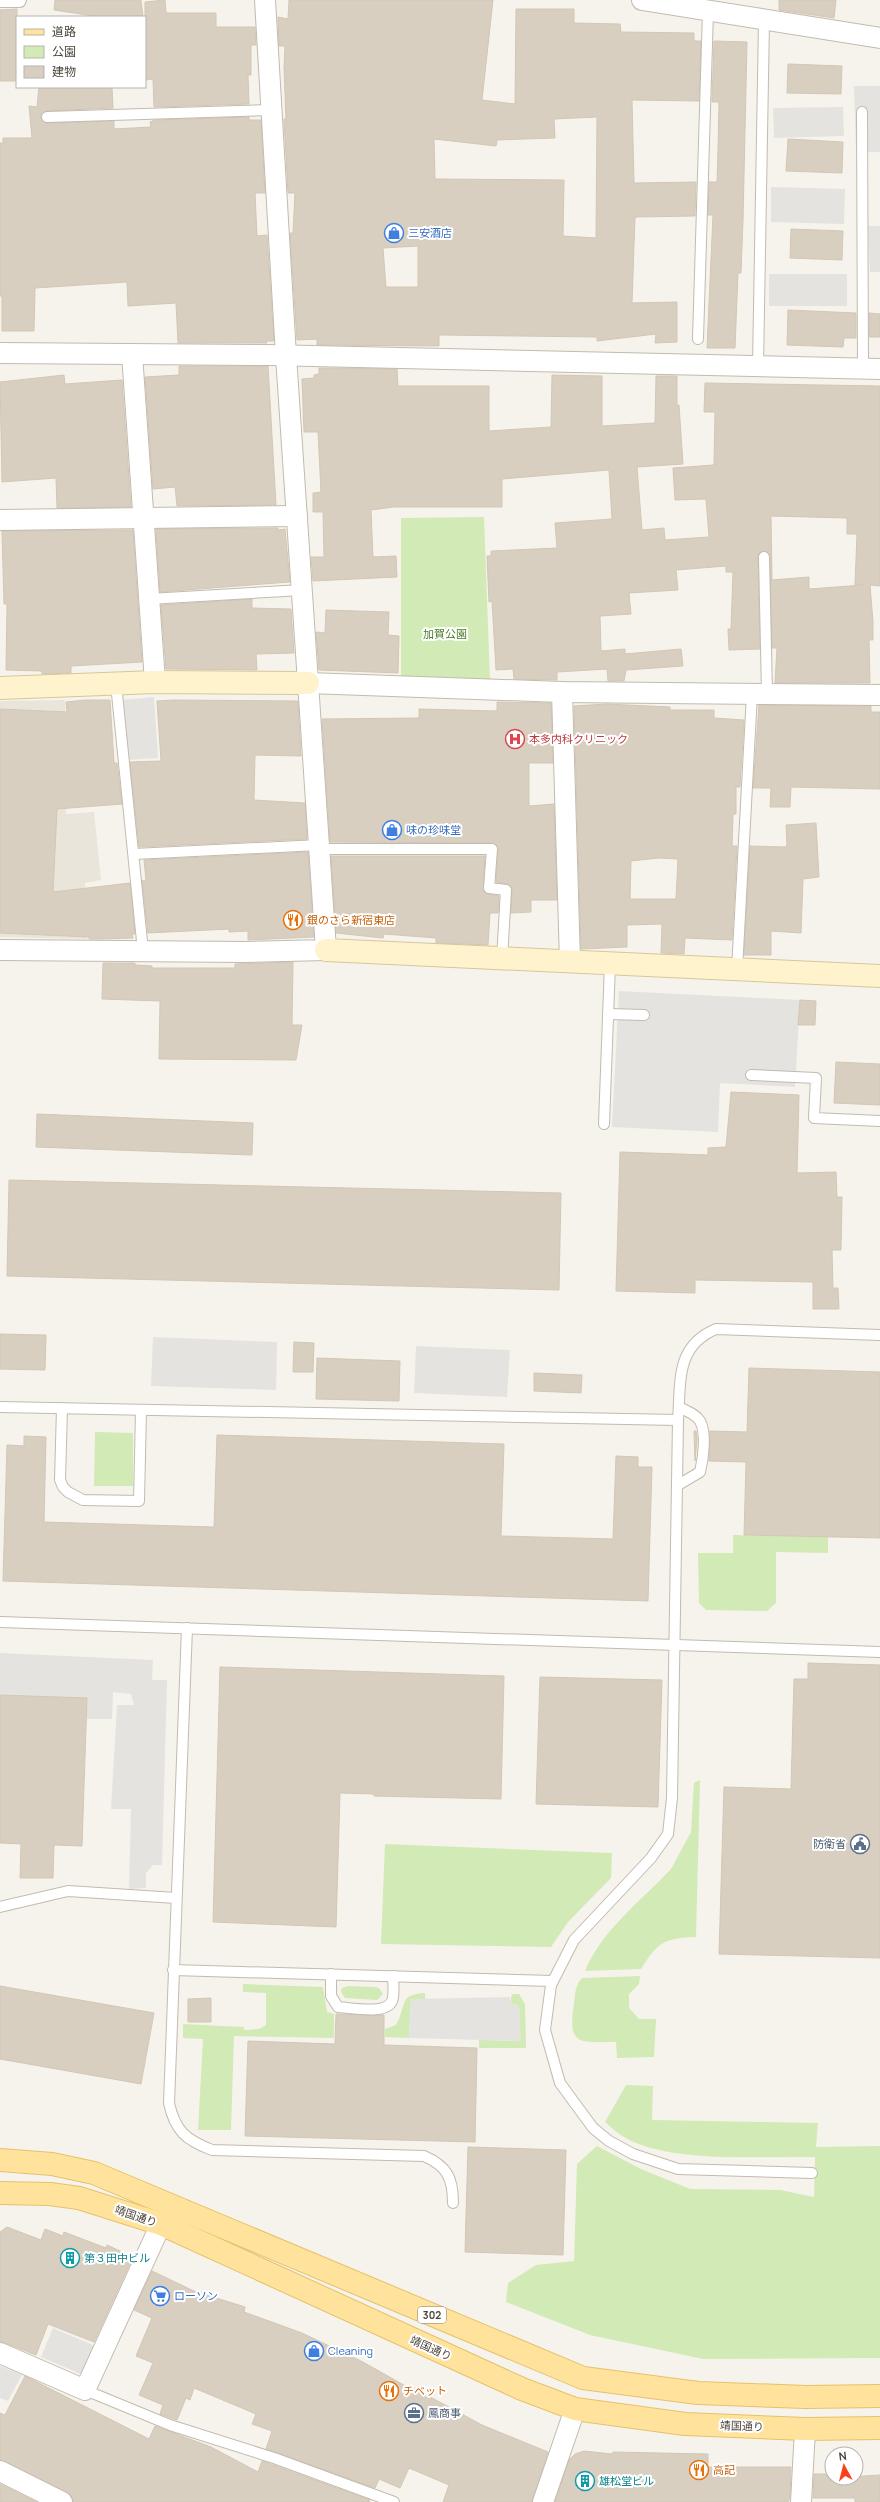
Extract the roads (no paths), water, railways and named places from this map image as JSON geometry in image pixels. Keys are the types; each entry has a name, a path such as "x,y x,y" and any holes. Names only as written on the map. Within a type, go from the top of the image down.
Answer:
{"main road":[{"name":"靖国通り","path":"0,2160 52,2164 94,2172 583,2378 698,2393 806,2397 880,2396"},
{"name":"靖国通り","path":"0,2193 50,2194 79,2198 161,2224 500,2380 575,2409 685,2424 805,2429 880,2428"}],"street":[{"path":"265,0 286,356 326,950"},
{"path":"642,0 709,6 764,21 880,38"},
{"path":"0,353 286,356 871,369"},
{"path":"132,354 155,682"},
{"path":"0,520 297,516"},
{"path":"0,688 155,682 308,683 562,692 880,695"},
{"path":"562,692 570,962"},
{"path":"0,950 143,952 326,950 880,976"},
{"path":"0,2353 85,2390 161,2224"},
{"path":"543,2502 575,2409"},
{"path":"801,2502 805,2429"},
{"path":"0,2471 62,2502"}],"lane":[{"path":"0,2 20,2 21,0"},
{"path":"698,339 709,6"},
{"path":"758,366 764,21"},
{"path":"48,117 271,110"},
{"path":"862,112 871,369"},
{"path":"737,970 760,694 764,557"},
{"path":"149,599 302,590"},
{"path":"116,684 143,952"},
{"path":"134,854 319,847 492,849 489,888 506,890 502,959"},
{"path":"604,1124 610,964"},
{"path":"608,1014 644,1015"},
{"path":"751,1075 816,1078 814,1118 880,1121"},
{"path":"812,2173 678,2169 633,2154 609,2141 593,2128 560,2083 545,2030 553,1980 574,1940 650,1858 668,1834 672,1798 678,1420 682,1361 693,1345 704,1334 716,1329 880,1335"},
{"path":"0,1407 678,1420"},
{"path":"678,1485 700,1472 702,1461 703,1429 700,1421 679,1407"},
{"path":"62,1408 60,1480 68,1492 83,1500 139,1501 141,1410"},
{"path":"0,1622 880,1652"},
{"path":"187,1628 173,1970 169,2102 172,2118 182,2133 194,2143 212,2150 424,2156 440,2163 447,2174 453,2188 453,2203"},
{"path":"0,1907 68,1891 176,1898"},
{"path":"173,1970 553,1980"},
{"path":"331,1974 331,1996 338,2007 382,2010 389,2006 393,1999 393,1976"},
{"path":"85,2390 170,2425 274,2458 394,2502"}],"place":[{"name":"三安酒店","path":"394,233"},
{"name":"本多内科クリニック","path":"515,739"},
{"name":"味の珍味堂","path":"392,830"},
{"name":"銀のさら新宿東店","path":"293,920"},
{"name":"防衛省","path":"860,1844"},
{"name":"第３田中ビル","path":"70,2258"},
{"name":"ローソン","path":"160,2296"},
{"name":"Cleaning","path":"314,2351"},
{"name":"チベット","path":"389,2391"},
{"name":"鳳商事","path":"414,2413"},
{"name":"高記","path":"699,2470"},
{"name":"雄松堂ビル","path":"585,2481"}],"park label":[{"name":"加賀公園","path":"445,634"}]}
